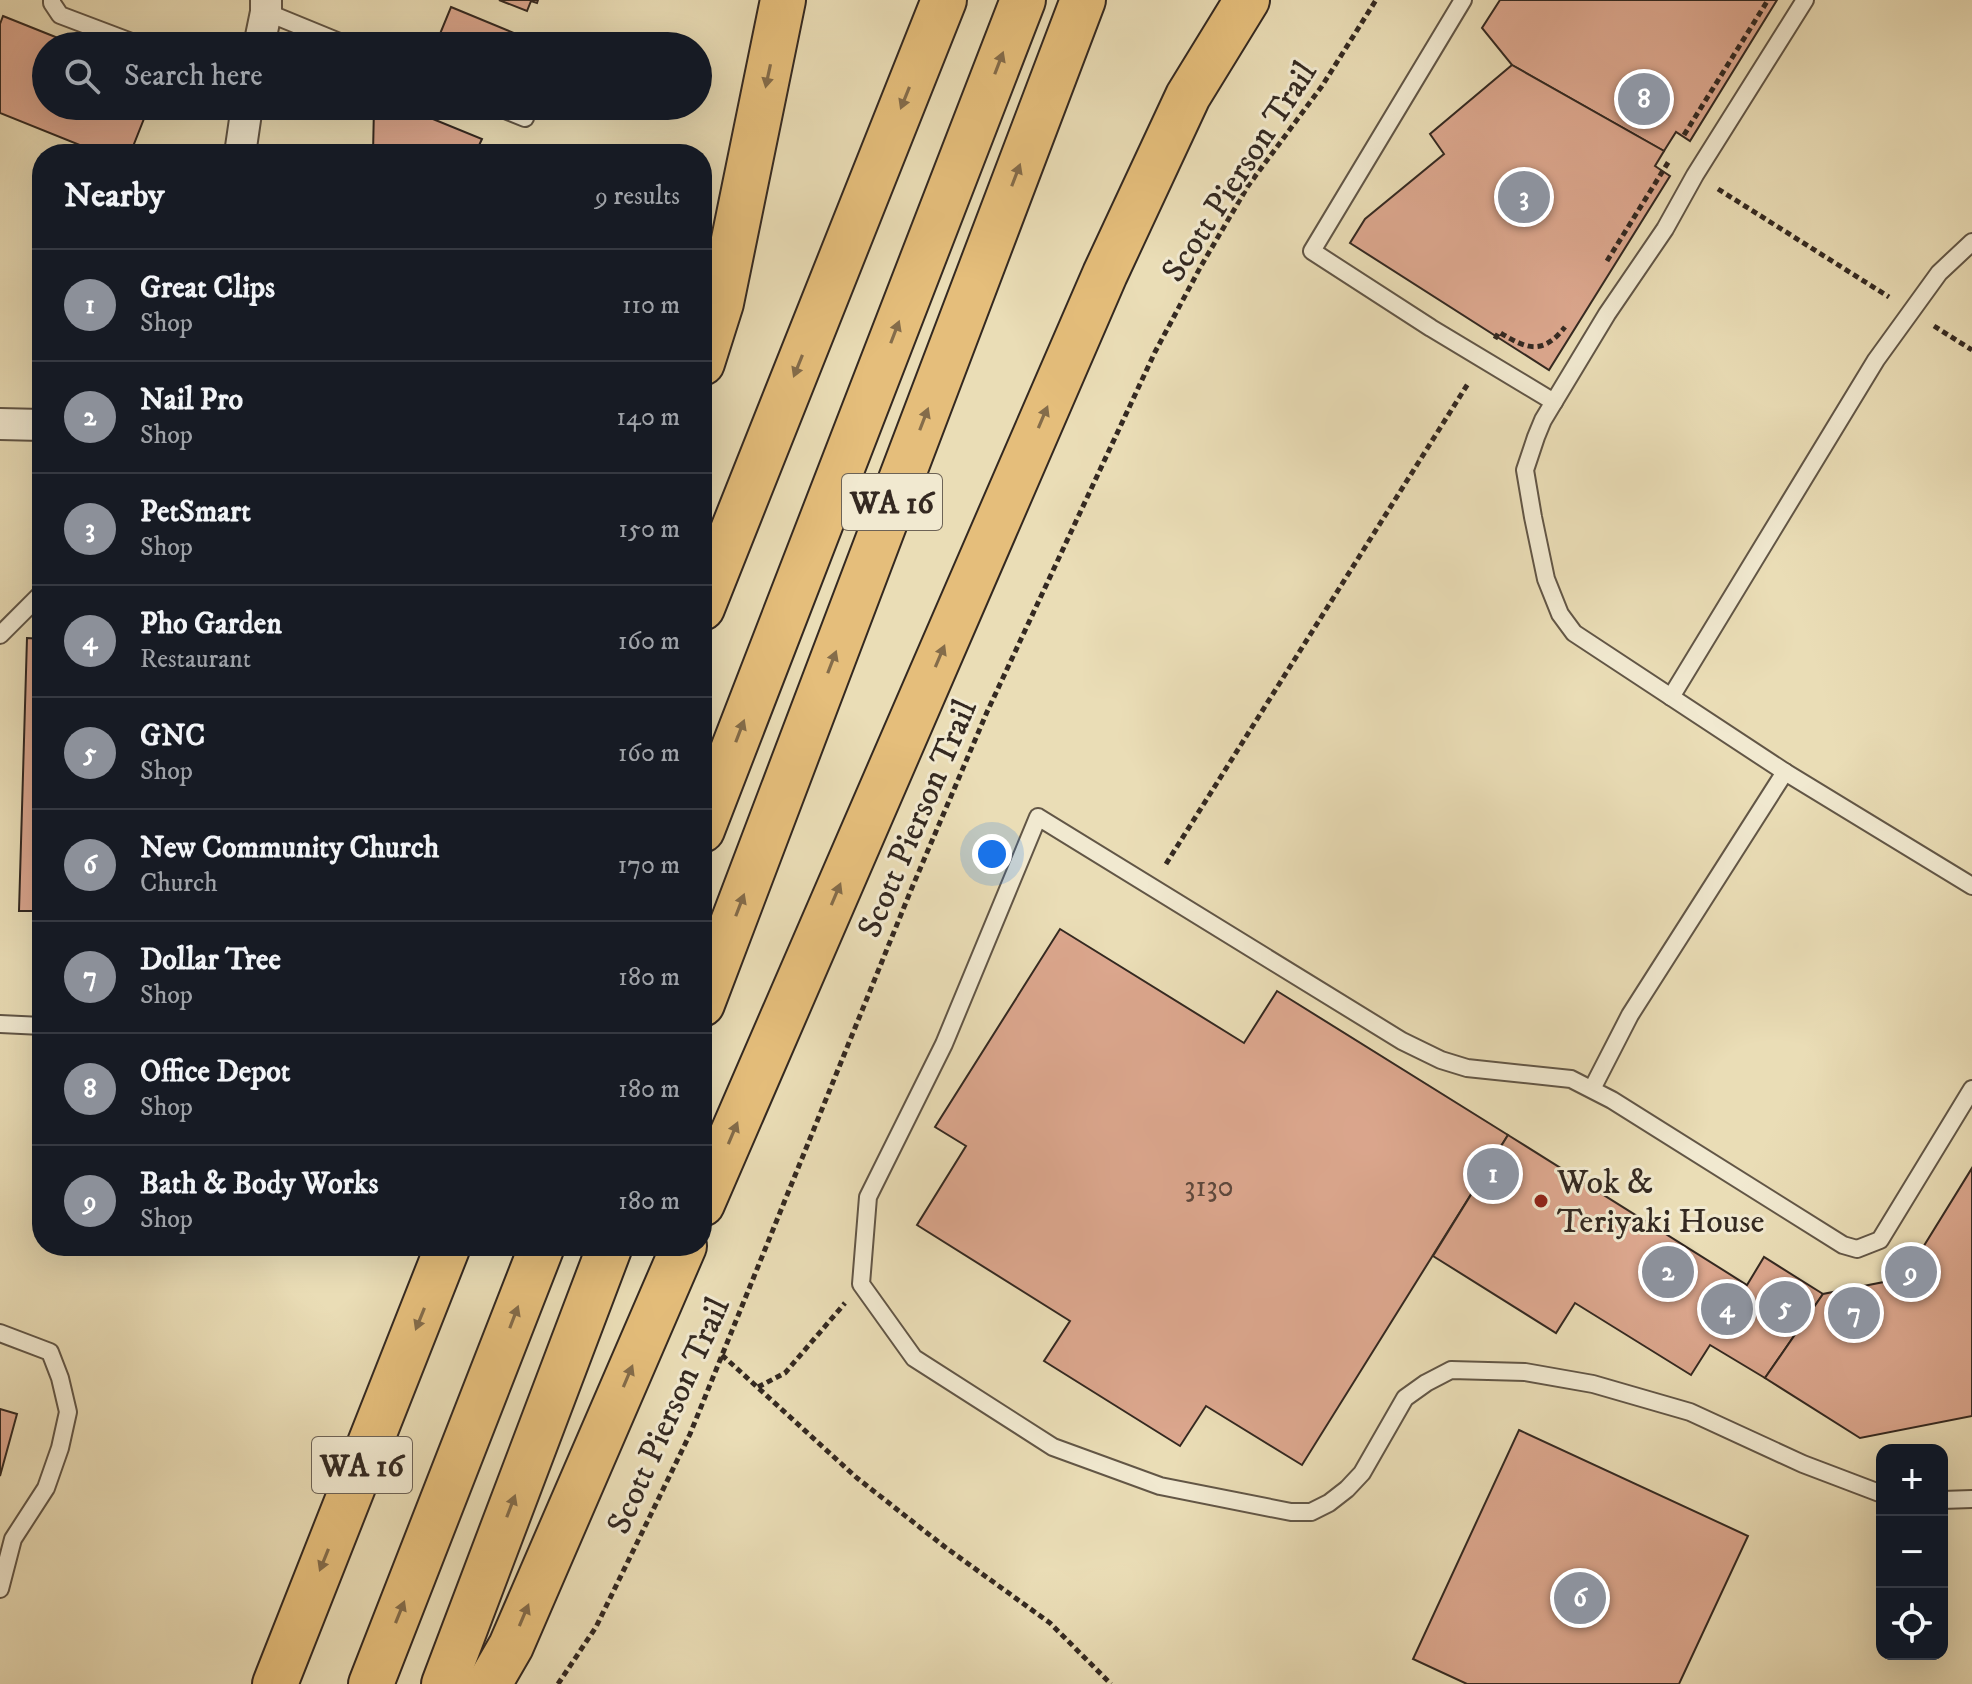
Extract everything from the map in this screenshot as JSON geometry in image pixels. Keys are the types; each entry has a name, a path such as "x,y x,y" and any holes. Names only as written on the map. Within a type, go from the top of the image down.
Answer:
{"highway":[{"path":"712,331 721,303 783,0"},
{"path":"712,583 944,0"},
{"path":"712,804 1023,0"},
{"name":"WA 16","path":"712,978 1083,0"},
{"path":"712,1181 1105,274 1188,96 1247,0"},
{"name":"WA 16","path":"275,1684 444,1256"},
{"path":"371,1684 538,1256"},
{"path":"444,1684 606,1256"},
{"path":"489,1684 511,1646 680,1256"}],"street":[{"path":"261,32 266,6"},
{"path":"241,144 245,120"},
{"path":"0,424 32,425"}],"lane":[{"path":"52,0 60,15 105,32"},
{"path":"1463,0 1312,251 1554,402"},
{"path":"1805,0 1695,175 1665,229 1607,314 1543,420 1525,470 1546,579 1560,614 1574,633 1785,772 1972,886"},
{"path":"266,6 320,32"},
{"path":"1671,697 1909,310 1939,273 1972,242"},
{"path":"0,635 32,603"},
{"path":"1592,1089 1630,1015 1785,772"},
{"path":"1876,1492 1803,1464 1690,1412 1593,1384 1525,1372 1475,1370 1451,1370 1405,1398 1362,1473 1329,1503 1311,1512 1291,1512 1160,1486 1053,1447 914,1358 861,1284 868,1197 944,1044 1038,817 1425,1053 1467,1068 1571,1079 1592,1089 1843,1245 1857,1249 1880,1240 1972,1089"},
{"path":"0,1024 32,1026"},
{"path":"0,1333 50,1352 68,1412 46,1488 13,1539 0,1589"},
{"path":"1948,1500 1972,1499"}],"path":[{"name":"Scott Pierson Trail","path":"558,1684 596,1627 690,1434 981,725 1155,352 1248,186 1322,86 1376,0"},
{"path":"1606,263 1768,0"},
{"path":"1672,156 1695,175 1972,350"},
{"path":"1153,888 1172,852 1499,332 1522,346 1542,347 1554,341 1573,316"},
{"path":"758,1387 785,1373 861,1284"},
{"path":"722,1355 857,1478 1050,1623 1111,1684"}],"building":[{"path":"499,0 538,0 537,3 531,1 527,11"},
{"path":"1500,0 1777,0 1690,141 1676,132 1664,151 1512,65 1482,28"},
{"path":"451,7 511,32 441,32"},
{"path":"3,16 43,32 32,32 32,120 143,120 134,144 77,144 0,113 0,24"},
{"path":"1512,65 1664,151 1655,166 1670,176 1549,370 1350,243 1365,219 1444,154 1430,134"},
{"path":"374,120 435,120 482,139 480,144 373,144"},
{"path":"27,638 32,638 32,911 19,911"},
{"path":"1060,929 1244,1043 1277,991 1508,1135 1302,1465 1206,1406 1180,1446 1044,1361 1070,1321 917,1225 966,1146 935,1127"},
{"path":"1508,1135 1747,1285 1764,1257 1823,1294 1765,1378 1710,1345 1691,1375 1575,1303 1556,1333 1433,1256"},
{"path":"1972,1168 1972,1416 1860,1438 1765,1378 1823,1294 1904,1278"},
{"path":"0,1409 17,1414 0,1476"},
{"path":"1519,1430 1748,1536 1679,1684 1467,1684 1413,1659"}],"place":[{"name":"Office Depot","path":"1644,99"},
{"name":"PetSmart","path":"1524,197"},
{"name":"Great Clips","path":"1493,1174"},
{"name":"Wok & Teriyaki House","path":"1541,1201"},
{"name":"Nail Pro","path":"1668,1272"},
{"name":"Bath & Body Works","path":"1911,1272"},
{"name":"GNC","path":"1785,1307"},
{"name":"Pho Garden","path":"1727,1309"},
{"name":"Dollar Tree","path":"1854,1313"},
{"name":"New Community Church","path":"1580,1598"}]}
